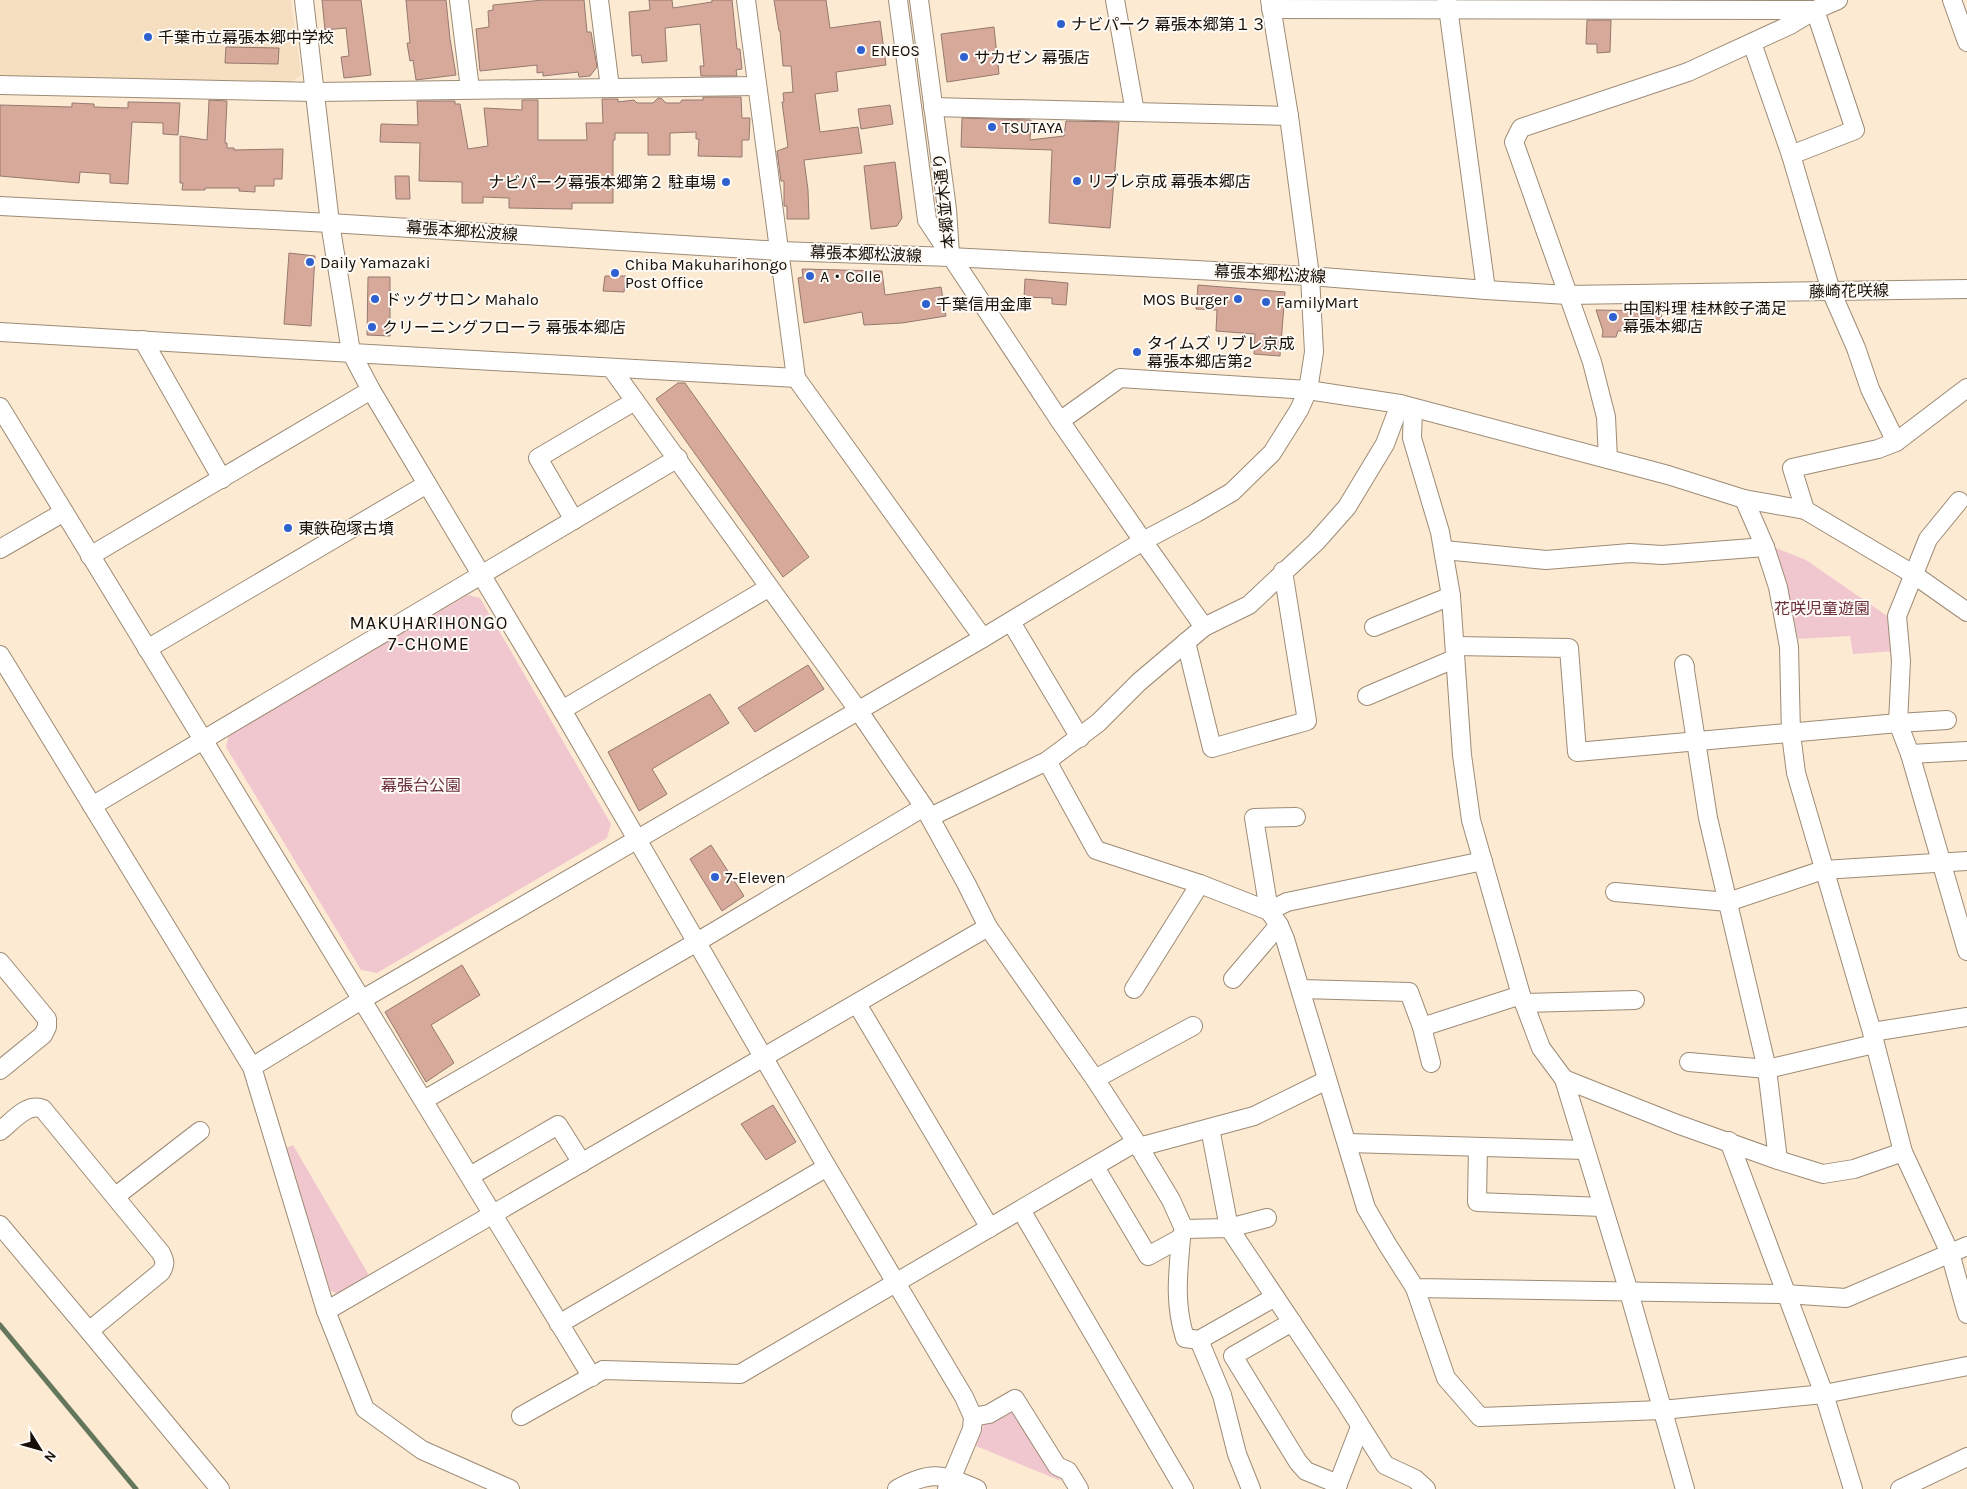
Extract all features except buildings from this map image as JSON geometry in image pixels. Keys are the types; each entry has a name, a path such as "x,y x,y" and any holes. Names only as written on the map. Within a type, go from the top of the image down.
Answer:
{"street":[{"path":"304,0 330,223 351,352 371,390 482,574 638,839 827,1167 964,1397 973,1417 972,1429 950,1484"},
{"path":"459,0 470,89"},
{"path":"599,0 610,88"},
{"path":"746,0 796,378 982,638"},
{"name":"本郷並木通り","path":"898,0 927,220 950,257"},
{"name":"本郷並木通り","path":"919,0 947,209 950,257"},
{"path":"1115,0 1135,112"},
{"path":"1608,459 1606,417 1575,294 1514,142 1521,128 1688,72 1752,44 1815,10 1838,0"},
{"path":"1952,0 1967,42"},
{"path":"252,1067 362,999 1011,622 1143,541 1232,492 1272,453 1299,410 1308,390 1314,352 1310,276 1289,116 1271,4 1608,5 1815,10"},
{"path":"1448,4 1486,290"},
{"path":"1790,155 1855,130 1815,10"},
{"path":"1752,44 1790,155 1831,291 1856,348 1870,389 1896,442"},
{"path":"0,85 316,92 756,86"},
{"path":"933,107 1289,116"},
{"name":"幕張本郷松波線","path":"0,206 330,223 780,251 950,257 1310,276 1486,290 1575,294"},
{"path":"950,257 1060,421 1204,627"},
{"name":"藤崎花咲線","path":"1575,294 1967,289"},
{"path":"0,332 612,369 796,378"},
{"path":"143,340 222,479"},
{"path":"612,369 678,458 768,588 858,710 927,812 988,928 1095,1079 1138,1144 1171,1200 1182,1234 1177,1292 1179,1319 1185,1338 1199,1340 1275,1296"},
{"path":"1060,421 1120,378 1308,390 1406,407 1668,475 1744,499 1805,510 1913,574 1967,612"},
{"path":"1805,510 1792,468 1878,449 1896,442 1967,388"},
{"path":"90,556 371,390"},
{"path":"574,520 538,458 635,401"},
{"path":"0,407 592,1377"},
{"path":"1406,407 1412,438 1444,550 1451,596 1462,755 1471,820 1522,999 1541,1048 1564,1079 1685,1489"},
{"path":"424,1100 927,812 1047,761 1080,738 1098,723 1139,682 1204,627 1249,605 1316,542 1347,507 1406,407"},
{"path":"92,806 678,458"},
{"path":"147,649 427,484"},
{"path":"1744,499 1765,547 1778,586 1789,647 1791,734 1796,773 1873,1038 1903,1152 1950,1253 1967,1314"},
{"path":"1959,501 1928,539 1897,616 1901,661 1898,723 1910,754 1967,951"},
{"path":"0,549 64,512"},
{"path":"1444,550 1546,560 1630,553 1662,555 1765,547"},
{"path":"1186,642 1212,748 1308,721 1284,571"},
{"path":"562,710 768,588"},
{"path":"1374,627 1451,596"},
{"path":"1011,622 1080,738"},
{"path":"1367,696 1454,652 1569,648 1577,752 1947,720"},
{"path":"0,655 252,1067 326,1311 365,1409 422,1450 510,1489"},
{"path":"1685,667 1684,664 1708,818 1767,1069 1778,1160"},
{"path":"1910,754 1967,752"},
{"path":"1047,761 1096,850 1200,884 1274,918"},
{"path":"1296,817 1254,818 1274,918 1301,989 1366,1208 1415,1288 1446,1378 1480,1416 1662,1410 1824,1394 1967,1366"},
{"path":"1233,979 1287,902 1483,861"},
{"path":"1615,892 1728,902 1824,870 1967,861"},
{"path":"1134,989 1200,884"},
{"path":"326,1311 988,928"},
{"path":"0,962 47,1019 47,1028 43,1035 0,1070"},
{"path":"1301,989 1409,992 1422,1027 1431,1063"},
{"path":"1422,1027 1522,999 1635,1000"},
{"path":"857,1004 990,1228"},
{"path":"1689,1062 1767,1069 1873,1038 1967,1017"},
{"path":"1095,1079 1193,1026"},
{"path":"1564,1079 1677,1124 1823,1174 1854,1169 1903,1152"},
{"path":"521,1416 603,1370 740,1374 895,1282 1138,1144 1254,1116 1327,1080"},
{"path":"0,1131 27,1109 34,1107 43,1109 162,1253 165,1261 161,1272 89,1331"},
{"path":"470,1176 558,1125 582,1163"},
{"path":"1210,1128 1229,1228 1385,1466 1415,1479 1426,1489"},
{"path":"116,1196 200,1131"},
{"path":"1729,1141 1824,1394 1853,1489"},
{"path":"1348,1143 1585,1150"},
{"path":"1478,1148 1477,1202 1602,1207"},
{"path":"559,1324 827,1167"},
{"path":"1095,1167 1148,1256 1182,1234 1229,1228 1267,1218"},
{"path":"1021,1210 1184,1489"},
{"path":"0,1225 220,1489"},
{"path":"1415,1288 1785,1294 1846,1298 1967,1246"},
{"path":"1292,1322 1233,1356 1298,1462 1306,1471 1337,1486 1360,1427"},
{"path":"1199,1340 1222,1395 1237,1454 1251,1489"},
{"path":"973,1417 989,1414 1015,1399 1057,1466 1068,1471 1079,1489"},
{"path":"1900,1489 1967,1457"},
{"path":"897,1489 912,1481 931,1475 950,1484 977,1489"}],"shaded area":[{"name":"千葉市立幕張本郷中学校","path":"0,0 291,0 301,75 291,83 0,78"}],"green space":[{"name":"花咲児童遊園","path":"1774,547 1806,560 1893,620 1896,651 1853,654 1850,636 1798,639 1786,583"},
{"name":"幕張台公園","path":"468,595 480,598 611,824 607,838 377,973 361,970 226,747 229,734"},
{"path":"293,1145 370,1277 339,1295 330,1290 286,1148"},
{"path":"1010,1408 1018,1412 1061,1481 976,1446 985,1422"}],"waterway":[{"path":"0,1325 136,1489"}],"place":[{"name":"ナビパーク 幕張本郷第１３","path":"1061,24"},
{"name":"千葉市立幕張本郷中学校","path":"148,37"},
{"name":"ENEOS","path":"861,50"},
{"name":"サカゼン 幕張店","path":"964,57"},
{"name":"TSUTAYA","path":"992,127"},
{"name":"リブレ京成 幕張本郷店","path":"1077,181"},
{"name":"ナビパーク幕張本郷第２ 駐車場","path":"726,182"},
{"name":"Daily Yamazaki","path":"310,262"},
{"name":"Chiba Makuharihongo Post Office","path":"615,273"},
{"name":"A・Colle","path":"810,276"},
{"name":"ドッグサロン Mahalo","path":"375,299"},
{"name":"MOS Burger","path":"1238,299"},
{"name":"FamilyMart","path":"1266,302"},
{"name":"千葉信用金庫","path":"926,304"},
{"name":"中国料理 桂林餃子満足 幕張本郷店","path":"1613,317"},
{"name":"クリーニングフローラ 幕張本郷店","path":"372,327"},
{"name":"タイムズ リブレ京成 幕張本郷店第2","path":"1137,352"},
{"name":"東鉄砲塚古墳","path":"288,528"},
{"name":"7-Eleven","path":"715,877"}],"district":[{"name":"MAKUHARIHONGO 7-CHOME","path":"429,633"}]}
